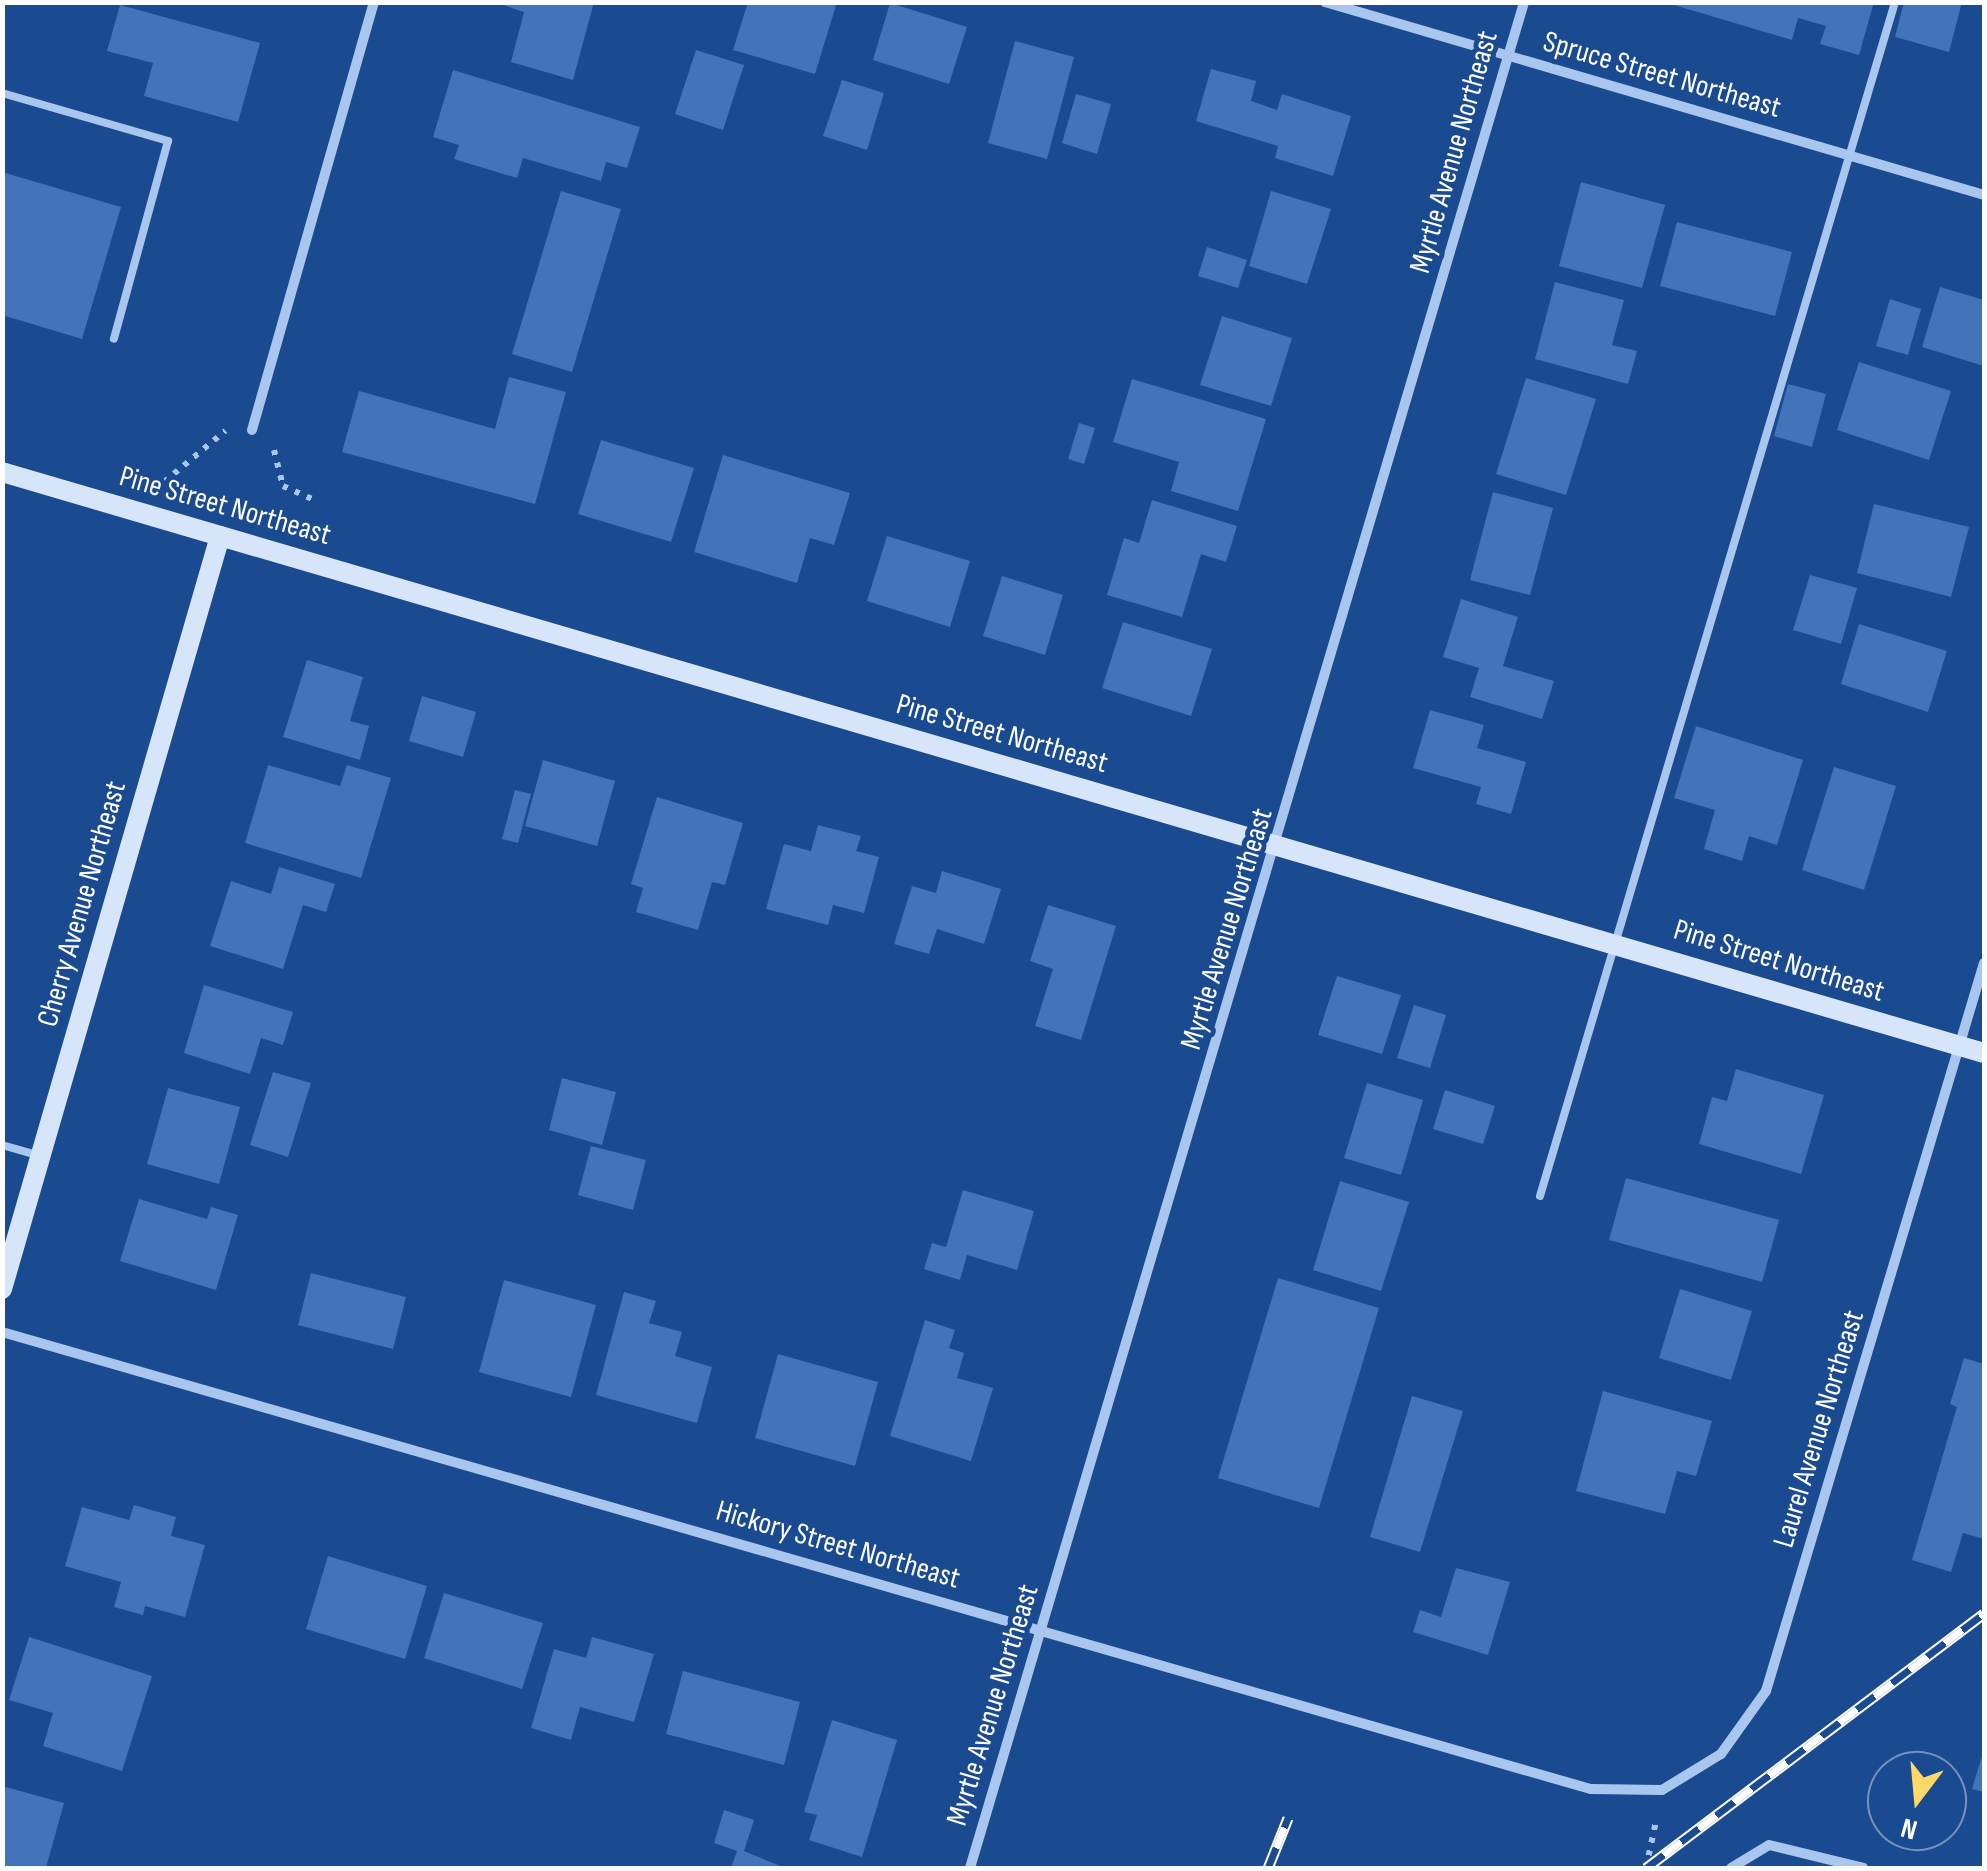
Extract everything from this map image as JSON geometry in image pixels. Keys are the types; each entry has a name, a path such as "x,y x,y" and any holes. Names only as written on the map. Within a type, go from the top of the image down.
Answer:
{"main road":[{"name":"Pine Street Northeast","path":"2,472 1984,1053"},
{"name":"Cherry Avenue Northeast","path":"2,1289 220,536"}],"street":[{"path":"252,430 374,2"},
{"name":"Spruce Street Northeast","path":"1325,2 1984,196"},
{"name":"Myrtle Avenue Northeast","path":"970,1868 1278,846 1524,2"},
{"name":"Laurel Avenue Northeast","path":"1662,1790 1721,1754 1766,1691 1984,963"},
{"name":"Hickory Street Northeast","path":"2,1332 1591,1789 1662,1790"},
{"path":"1730,1868 1769,1846 1863,1868"}],"lane":[{"path":"1540,1196 1895,2"},
{"path":"2,92 168,141 114,339"},
{"path":"2,1145 41,1156"}],"path":[{"path":"130,510 196,460 219,432 252,430 276,452 283,486 315,500"},
{"path":"1646,1868 1662,1790"}],"building":[{"path":"494,2 594,2 573,80 511,62 524,12"},
{"path":"748,2 837,2 815,74 733,50"},
{"path":"1664,2 1874,2 1859,55 1820,44 1826,26 1798,18 1792,40"},
{"path":"1904,2 1962,2 1949,52 1895,37"},
{"path":"890,3 967,27 949,84 873,60"},
{"path":"120,5 260,43 238,122 144,96 153,63 107,51"},
{"path":"1015,41 1074,57 1047,159 988,143"},
{"path":"696,50 744,65 723,130 675,114"},
{"path":"1211,69 1256,81 1251,101 1277,110 1282,94 1351,116 1333,176 1275,158 1278,146 1196,121"},
{"path":"453,70 640,127 627,168 606,162 601,181 523,158 517,178 454,159 459,145 433,137"},
{"path":"842,80 884,93 867,150 823,136"},
{"path":"1076,94 1111,104 1097,154 1062,143"},
{"path":"2,172 121,207 82,339 2,315"},
{"path":"1581,182 1665,205 1642,288 1559,266"},
{"path":"561,191 621,209 572,372 512,354"},
{"path":"1271,191 1331,209 1307,284 1249,266"},
{"path":"1677,222 1792,252 1775,316 1660,286"},
{"path":"1207,247 1247,260 1238,288 1198,276"},
{"path":"1555,282 1624,300 1612,345 1637,351 1628,384 1535,359"},
{"path":"1940,287 1984,300 1984,366 1922,347"},
{"path":"1890,299 1921,309 1908,355 1876,346"},
{"path":"1222,316 1292,338 1271,406 1200,385"},
{"path":"1859,362 1951,391 1929,460 1837,430"},
{"path":"509,377 566,392 535,504 342,452 359,391 495,429"},
{"path":"1526,378 1596,399 1566,495 1496,474"},
{"path":"1132,379 1266,419 1238,511 1171,491 1179,462 1113,442"},
{"path":"1788,384 1826,394 1812,447 1774,436"},
{"path":"1079,423 1095,428 1084,464 1068,459"},
{"path":"601,440 694,468 671,542 578,514"},
{"path":"723,455 850,493 834,545 810,538 797,583 694,552"},
{"path":"1493,492 1553,508 1530,595 1470,580"},
{"path":"1152,500 1237,526 1226,562 1201,554 1182,617 1107,595 1124,538 1139,543"},
{"path":"1874,504 1969,527 1951,597 1857,573"},
{"path":"887,536 970,561 950,627 867,601"},
{"path":"1810,575 1857,588 1841,644 1793,630"},
{"path":"1002,576 1063,595 1045,655 983,636"},
{"path":"1461,599 1518,617 1503,666 1554,681 1542,719 1470,697 1479,668 1443,657"},
{"path":"1123,622 1212,649 1191,716 1102,688"},
{"path":"1859,624 1947,651 1928,712 1841,684"},
{"path":"307,660 363,677 350,721 369,726 360,760 283,737"},
{"path":"422,696 476,712 463,757 409,741"},
{"path":"1430,710 1484,725 1477,748 1526,762 1511,814 1476,804 1481,787 1413,768"},
{"path":"1696,726 1803,760 1777,845 1749,836 1742,861 1704,849 1715,810 1674,798"},
{"path":"543,760 615,781 597,846 525,826"},
{"path":"268,765 340,786 347,765 391,778 361,878 245,843"},
{"path":"1834,767 1896,786 1864,890 1802,870"},
{"path":"515,790 531,794 518,843 502,839"},
{"path":"657,797 743,823 725,885 712,882 698,930 636,912 643,888 631,884"},
{"path":"818,825 861,836 856,851 879,857 864,913 833,905 828,925 766,909 784,844 811,851"},
{"path":"279,867 335,884 326,912 303,905 283,969 210,946 231,881 271,894"},
{"path":"942,871 1001,889 984,944 937,929 929,954 894,944 912,886 936,893"},
{"path":"1048,905 1116,926 1081,1040 1035,1026 1053,969 1030,961"},
{"path":"1337,976 1401,995 1382,1054 1318,1035"},
{"path":"204,985 293,1012 283,1045 261,1038 250,1074 184,1053"},
{"path":"1414,1005 1446,1015 1430,1068 1397,1058"},
{"path":"1736,1069 1824,1095 1801,1174 1699,1144 1712,1097 1727,1101"},
{"path":"273,1072 311,1083 288,1157 250,1145"},
{"path":"562,1078 616,1092 602,1145 549,1130"},
{"path":"1367,1083 1423,1100 1401,1175 1344,1158"},
{"path":"168,1088 240,1107 219,1184 147,1164"},
{"path":"1445,1090 1495,1106 1483,1144 1433,1129"},
{"path":"591,1146 646,1160 633,1210 578,1195"},
{"path":"1626,1178 1779,1220 1762,1282 1609,1240"},
{"path":"1340,1181 1409,1202 1381,1291 1313,1270"},
{"path":"963,1190 1034,1211 1017,1270 967,1255 960,1280 924,1269 932,1243 946,1247"},
{"path":"139,1199 207,1219 211,1207 238,1215 216,1290 120,1261"},
{"path":"311,1273 406,1297 393,1349 298,1325"},
{"path":"1278,1278 1379,1308 1319,1508 1218,1478"},
{"path":"504,1280 596,1305 571,1397 479,1372"},
{"path":"1680,1289 1752,1311 1731,1380 1659,1358"},
{"path":"624,1292 656,1301 649,1323 682,1332 675,1356 712,1367 697,1423 596,1395"},
{"path":"925,1320 955,1330 949,1348 964,1353 957,1378 993,1388 971,1461 890,1436"},
{"path":"778,1354 878,1382 855,1466 755,1438"},
{"path":"1964,1358 1984,1364 1984,1539 1963,1533 1951,1572 1912,1560 1957,1407 1950,1404"},
{"path":"1603,1391 1712,1421 1696,1476 1677,1471 1665,1514 1576,1491"},
{"path":"1412,1396 1463,1411 1420,1552 1370,1537"},
{"path":"134,1505 176,1517 171,1536 205,1545 185,1617 145,1606 143,1615 114,1607 121,1582 65,1566 82,1507 129,1520"},
{"path":"328,1556 427,1586 405,1659 306,1629"},
{"path":"1456,1568 1510,1582 1488,1655 1413,1632 1420,1610 1441,1617"},
{"path":"444,1593 543,1623 522,1689 424,1658"},
{"path":"29,1637 152,1676 122,1771 43,1746 53,1713 9,1700"},
{"path":"592,1637 654,1654 634,1722 580,1707 571,1740 531,1728 554,1649 586,1658"},
{"path":"683,1671 800,1702 784,1765 666,1734"},
{"path":"832,1720 897,1740 862,1857 809,1840 817,1815 804,1812"},
{"path":"1984,1749 1984,1792 1972,1789"},
{"path":"2,1786 64,1803 46,1868 2,1866"},
{"path":"724,1810 754,1820 744,1851 785,1868 731,1868 737,1851 714,1843"}],"railway":[{"path":"1646,1868 1984,1613"},
{"path":"1268,1868 1288,1818"}]}
